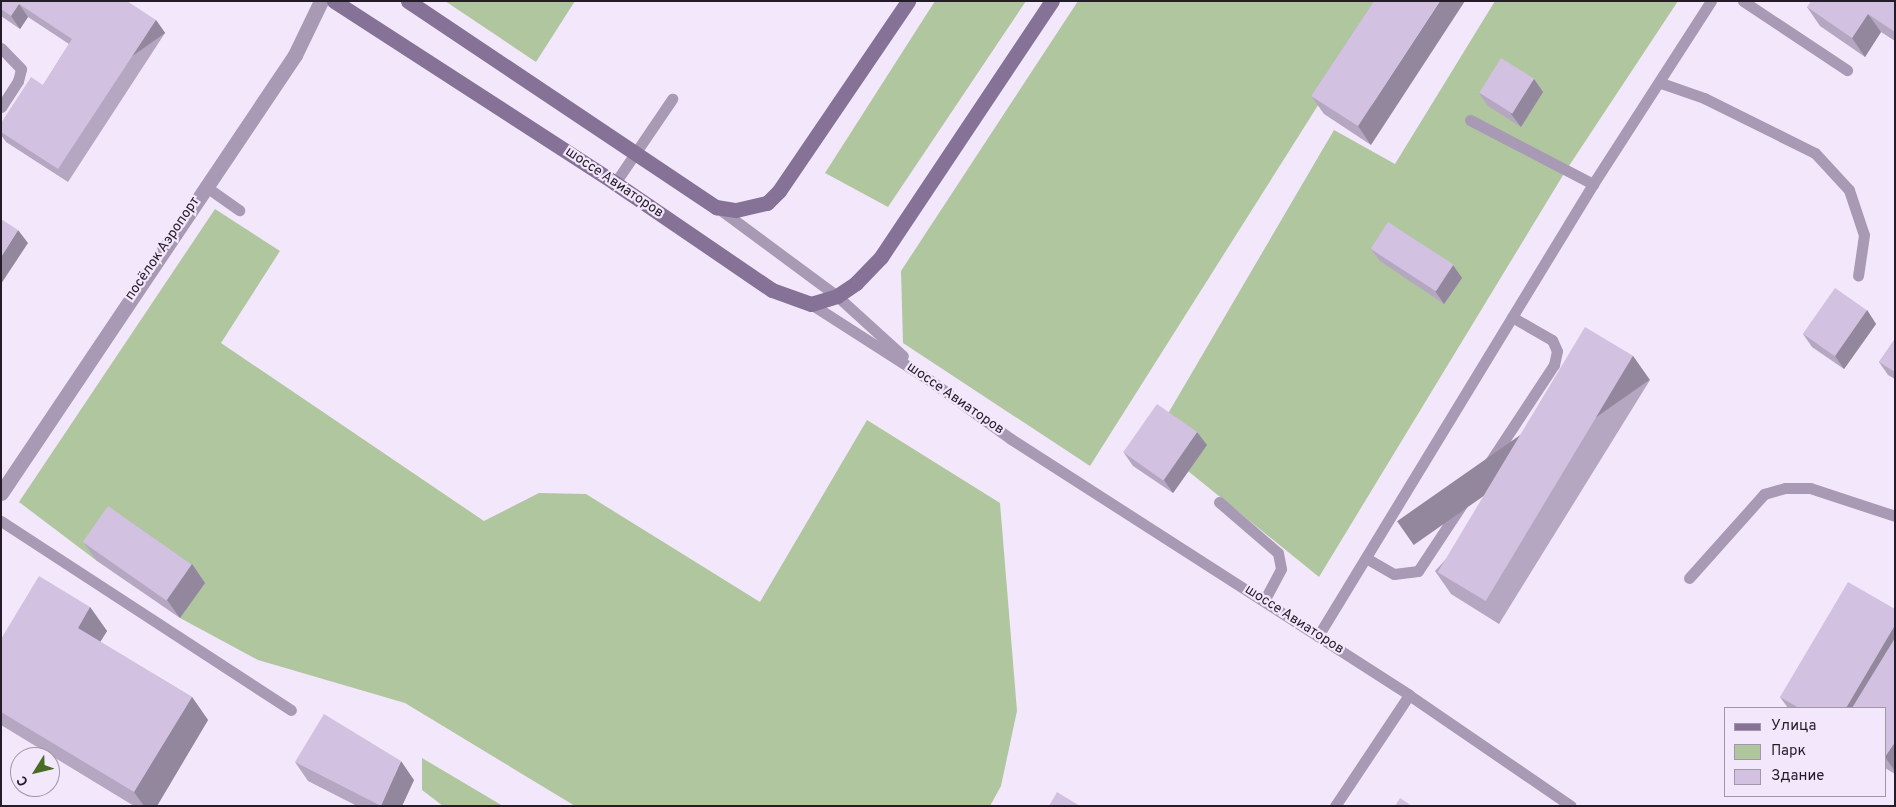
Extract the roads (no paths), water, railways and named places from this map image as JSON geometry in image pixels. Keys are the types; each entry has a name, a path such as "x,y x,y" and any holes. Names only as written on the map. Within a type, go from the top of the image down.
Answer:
{"main road":[{"name":"шоссе Авиаторов","path":"334,1 614,183 772,290 811,304"},
{"path":"408,1 633,153 716,206 736,210 767,203 780,190 908,1"},
{"path":"811,304 837,296 856,283 881,256 1052,1"}],"street":[{"name":"посёлок Аэропорт","path":"1,493 295,54 320,1"}],"lane":[{"path":"1318,636 1593,184 1661,83 1711,1"},
{"path":"1743,1 1847,70"},
{"path":"1,48 21,69 18,81 1,107"},
{"path":"1661,83 1704,98 1815,153 1849,190 1864,236 1858,276"},
{"path":"614,183 672,99"},
{"path":"1470,120 1593,184"},
{"path":"205,186 239,210"},
{"path":"716,206 837,296 928,379"},
{"name":"шоссе Авиаторов","path":"811,304 928,379 1011,439 1408,695 1557,801 1571,806"},
{"path":"1366,558 1394,574 1418,571 1554,365 1557,351 1552,340 1512,316"},
{"path":"1690,578 1764,494 1785,488 1810,488 1895,516"},
{"path":"1219,502 1278,553 1281,569 1264,601"},
{"path":"1,522 291,710"},
{"path":"1335,806 1408,695"}]}
